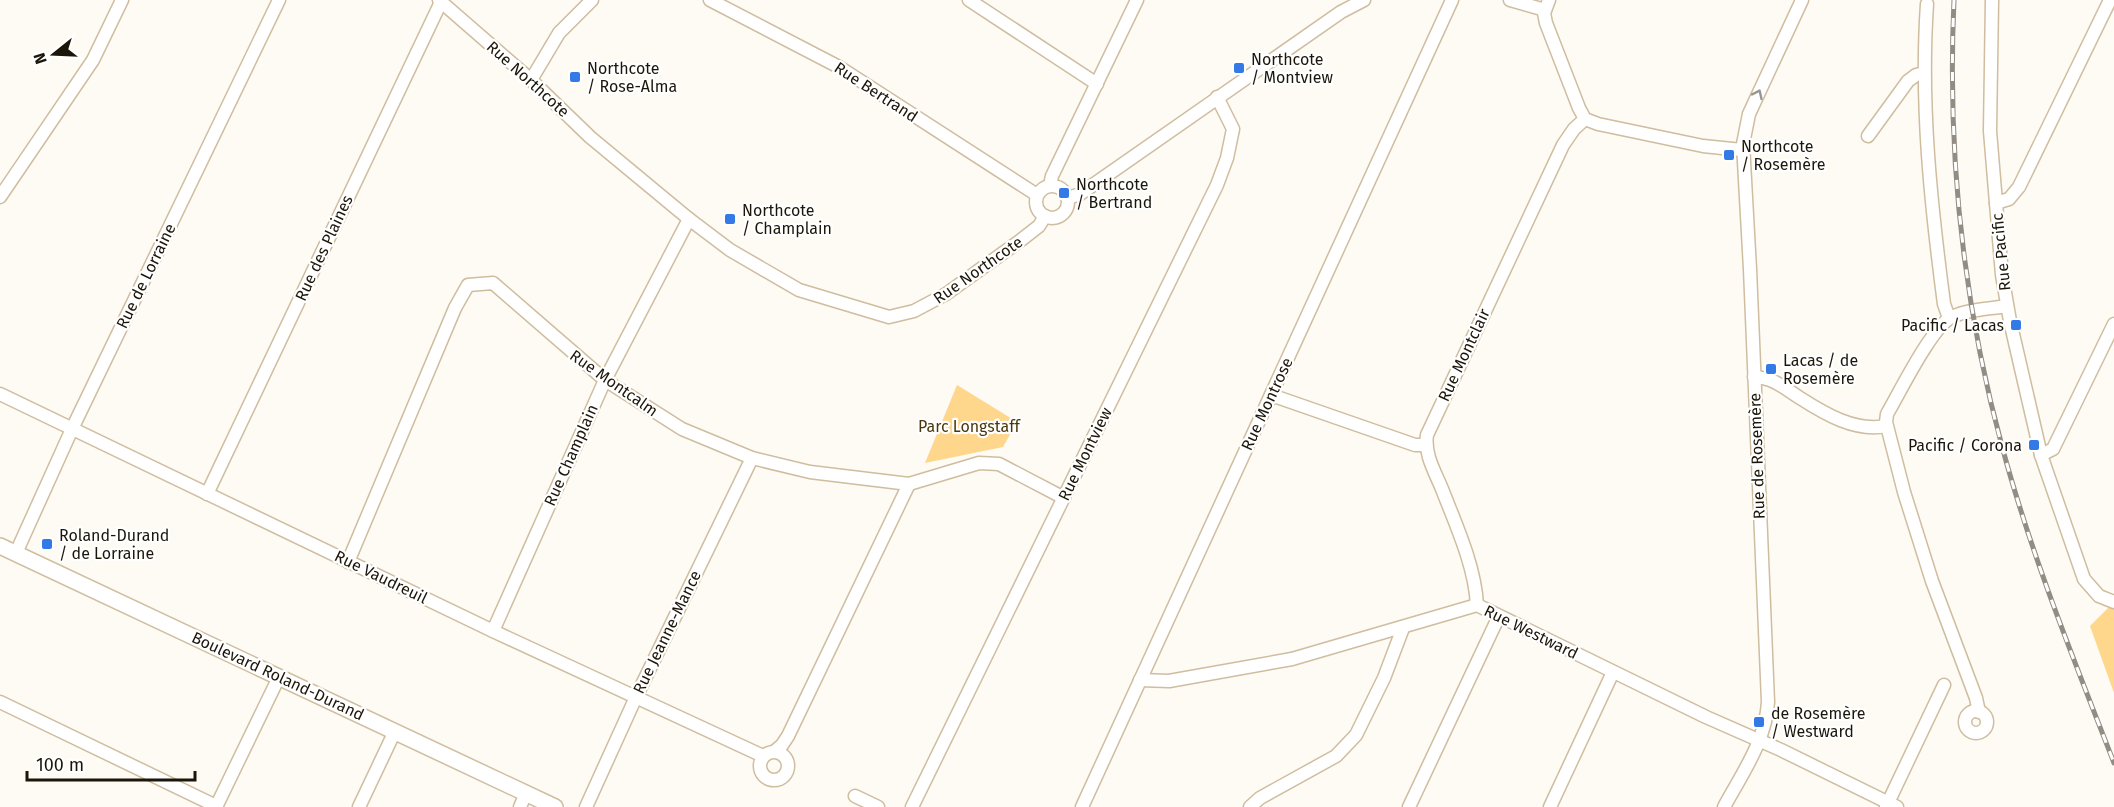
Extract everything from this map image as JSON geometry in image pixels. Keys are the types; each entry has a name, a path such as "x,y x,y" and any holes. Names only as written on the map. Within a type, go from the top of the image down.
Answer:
{"street":[{"path":"0,194 93,60 122,0"},
{"name":"Rue de Lorraine","path":"16,553 72,429 279,0"},
{"path":"531,80 559,33 592,0"},
{"name":"Rue Bertrand","path":"710,0 839,67 1036,195"},
{"path":"969,0 1096,84"},
{"path":"1050,185 1052,176 1137,0"},
{"name":"Rue Northcote","path":"440,1 591,136 689,219 730,249 799,290 889,317 914,311 946,294 1039,226 1045,216 1053,218 1062,214 1067,207 1068,198 1080,194 1341,12 1364,0"},
{"name":"Rue Montrose","path":"1082,807 1452,0"},
{"path":"1510,0 1547,5 1546,23 1579,108 1586,119 1598,124 1714,148 1742,150"},
{"name":"Rue de Rosemère","path":"1724,807 1758,741 1766,720 1768,702 1750,269 1742,150 1749,114 1802,0"},
{"name":"Rue Pacific","path":"1992,0 1990,125 2007,306 2041,455 2084,579 2098,596 2114,602"},
{"path":"1996,202 2009,199 2019,187 2110,0"},
{"name":"Rue des Plaines","path":"207,494 440,1"},
{"path":"1927,4 1924,73 1930,196 1944,304 1949,318"},
{"path":"1868,136 1908,81 1924,73"},
{"name":"Rue Montview","path":"912,807 1220,176 1227,158 1233,129 1217,97"},
{"name":"Rue Montclair","path":"1426,445 1428,430 1563,145 1574,129 1586,119"},
{"path":"1045,216 1038,212 1036,195 1044,187 1050,185 1062,188 1068,198"},
{"name":"Rue Champlain","path":"492,631 605,380 689,219"},
{"name":"Rue Montcalm","path":"348,562 455,308 468,285 493,283 605,380 682,429 752,459 810,472 909,484 979,463 999,464 1064,498"},
{"path":"1979,712 1976,698 1929,572 1886,426 1887,414 1930,340 1949,318 1964,313 2007,306"},
{"path":"2041,455 2053,449 2114,324"},
{"path":"1754,377 1768,378 1815,407 1849,423 1868,428 1886,426"},
{"name":"Rue Vaudreuil","path":"0,394 492,631 763,756"},
{"path":"1271,394 1415,445 1426,445 1465,553 1477,605"},
{"name":"Rue Jeanne-Mance","path":"586,807 636,697 752,459"},
{"path":"775,751 783,755 788,763 785,774 777,779 766,778 762,774 760,762 763,756 782,745 788,736 909,484"},
{"name":"Boulevard Roland-Durand","path":"0,546 395,731 523,800 555,807"},
{"name":"Rue Westward","path":"1140,680 1169,681 1292,658 1477,605 1891,806"},
{"path":"1409,807 1499,616"},
{"path":"1250,807 1260,798 1336,756 1356,735 1384,678 1403,628"},
{"path":"1550,807 1613,672"},
{"path":"0,702 216,806 279,677"},
{"path":"1891,806 1944,685"},
{"path":"359,807 395,731"},
{"path":"855,796 878,807"}],"green space":[{"name":"Parc Longstaff","path":"957,385 1017,422 1003,447 925,463"},
{"path":"2114,602 2114,693 2090,626"}],"railway":[{"path":"1954,0 1952,57 1956,170 1961,227 1977,339 2014,490 2054,608 2114,763"}],"place":[{"name":"Northcote / Montview","path":"1239,68"},
{"name":"Northcote / Rose-Alma","path":"575,77"},
{"name":"Northcote / Rosemère","path":"1729,155"},
{"name":"Northcote / Bertrand","path":"1064,193"},
{"name":"Northcote / Champlain","path":"730,219"},
{"name":"Pacific / Lacas","path":"2016,325"},
{"name":"Lacas / de Rosemère","path":"1771,369"},
{"name":"Pacific / Corona","path":"2034,445"},
{"name":"Roland-Durand / de Lorraine","path":"47,544"},
{"name":"de Rosemère / Westward","path":"1759,722"}]}
